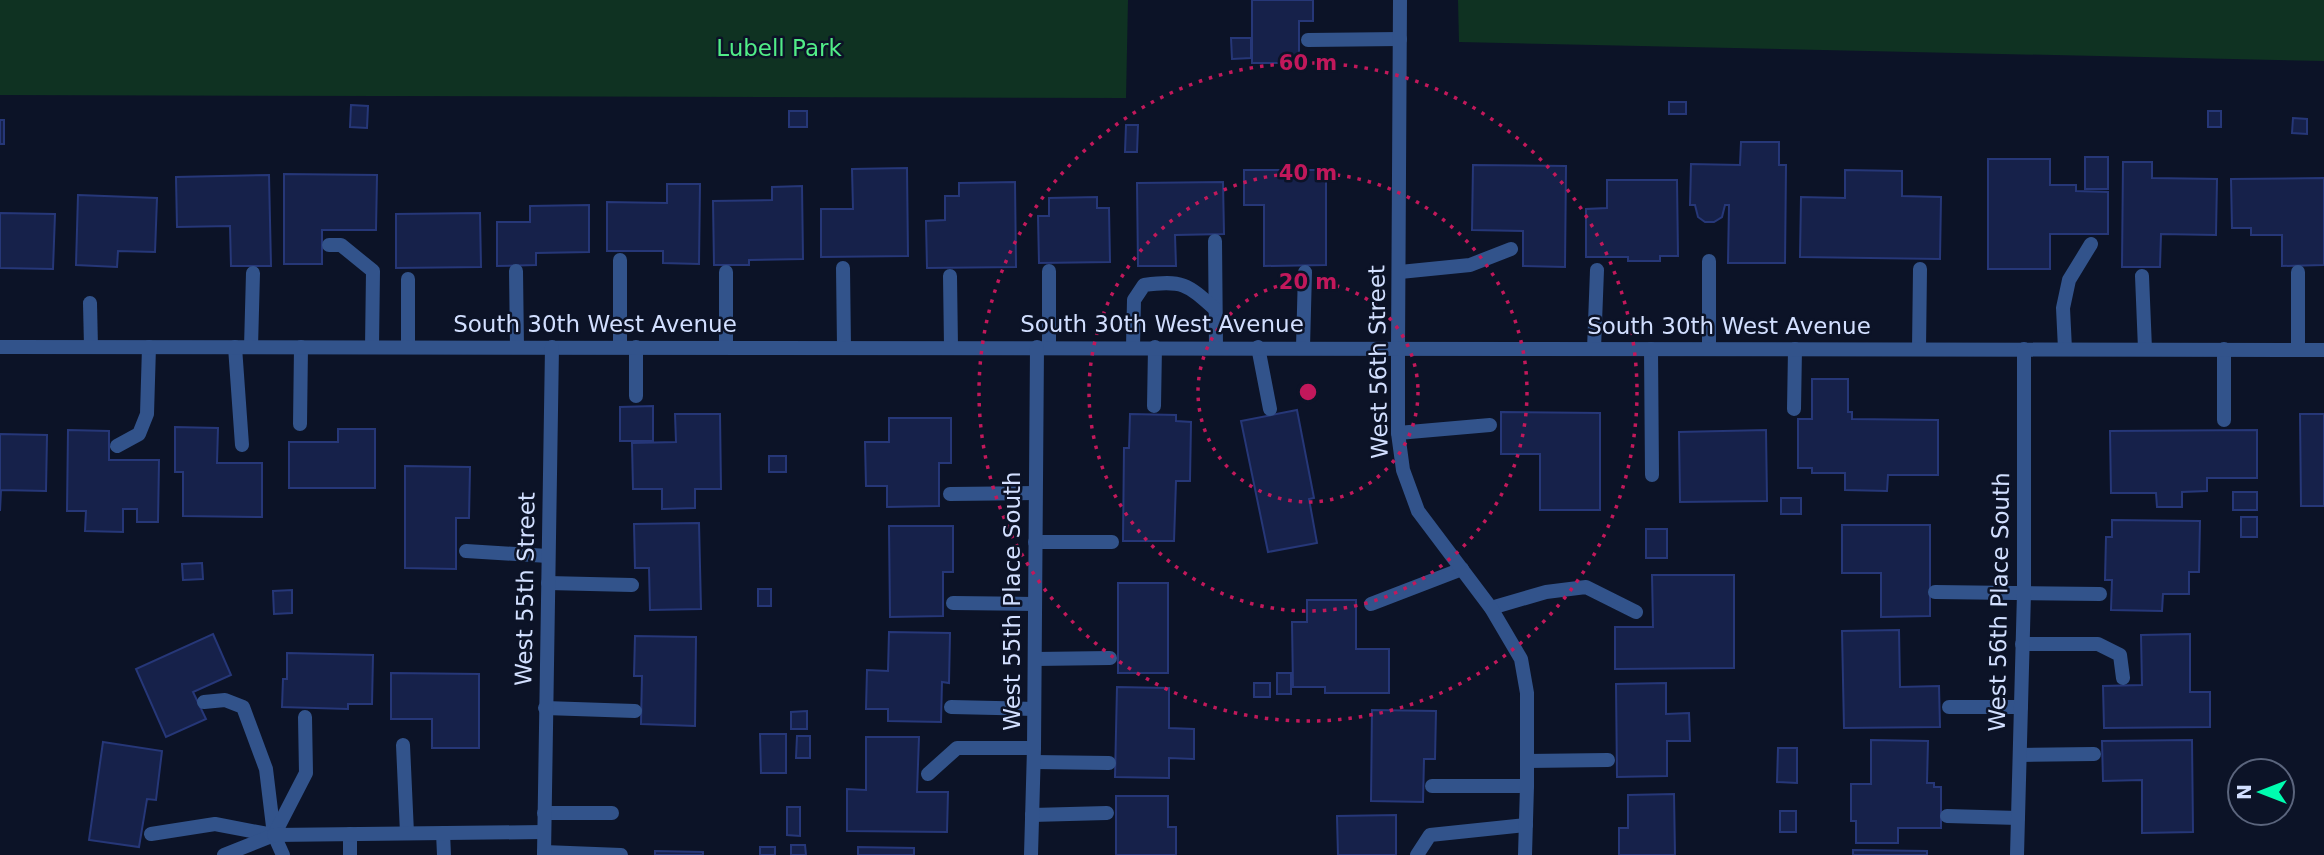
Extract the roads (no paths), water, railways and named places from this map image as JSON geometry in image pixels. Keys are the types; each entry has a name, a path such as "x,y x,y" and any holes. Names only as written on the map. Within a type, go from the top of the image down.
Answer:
{"street":[{"name":"West 56th Street","path":"1400,0 1398,433 1403,470 1418,511 1491,608 1521,659 1527,693 1525,855"},
{"path":"1308,40 1399,40"},
{"path":"1215,241 1216,347"},
{"path":"2065,349 2063,308 2069,280 2091,244"},
{"path":"329,245 341,245 373,271 372,347"},
{"path":"1399,272 1470,265 1511,249"},
{"path":"620,260 620,347"},
{"path":"1709,261 1709,349"},
{"path":"843,268 844,347"},
{"path":"1919,349 1920,269"},
{"path":"1594,349 1597,270"},
{"path":"516,271 517,347"},
{"name":"West 55th Place South","path":"1031,855 1035,493 1049,271"},
{"path":"726,272 726,347"},
{"path":"1303,347 1305,272"},
{"path":"2298,272 2298,349"},
{"path":"251,347 253,273"},
{"path":"950,276 951,347"},
{"path":"2142,276 2145,349"},
{"path":"408,279 408,347"},
{"path":"1133,347 1134,300 1144,285 1171,281 1191,288 1215,309"},
{"path":"90,303 91,347"},
{"name":"South 30th West Avenue","path":"0,347 2324,350"},
{"path":"117,446 139,434 147,414 149,347"},
{"path":"235,347 242,445"},
{"path":"300,424 301,347"},
{"name":"West 55th Street","path":"544,854 552,347"},
{"path":"636,347 636,396"},
{"path":"1154,406 1155,347"},
{"path":"1258,347 1270,409"},
{"path":"1651,349 1652,475"},
{"path":"1794,409 1795,349"},
{"name":"West 56th Place South","path":"2017,855 2024,593 2024,349"},
{"path":"2224,349 2224,420"},
{"path":"1398,433 1490,425"},
{"path":"950,494 1035,493"},
{"path":"1035,542 1112,542"},
{"path":"466,551 548,556"},
{"path":"1371,604 1462,569"},
{"path":"548,583 632,584"},
{"path":"1491,608 1546,592 1586,587 1636,612"},
{"path":"1935,593 2100,594"},
{"path":"953,603 1035,604"},
{"path":"2022,644 2098,644 2120,655 2123,678"},
{"path":"1035,659 1110,658"},
{"path":"204,702 225,700 243,707 266,769 274,835 283,855"},
{"path":"951,707 1034,709"},
{"path":"1949,707 2021,707"},
{"path":"545,708 635,711"},
{"path":"224,855 274,835 306,773 305,716"},
{"path":"403,745 407,833"},
{"path":"928,774 957,748 1109,763"},
{"path":"2020,755 2094,754"},
{"path":"1527,761 1608,760"},
{"path":"1432,786 1527,786"},
{"path":"544,813 612,813"},
{"path":"1032,815 1107,813"},
{"path":"1947,816 2018,818"},
{"path":"152,834 215,824 274,835 543,832"},
{"path":"1417,855 1430,835 1526,825"},
{"path":"443,833 444,855"},
{"path":"350,834 350,855"},
{"path":"544,854 621,855"}],"park label":[{"name":"Lubell Park","path":"779,48"}]}
